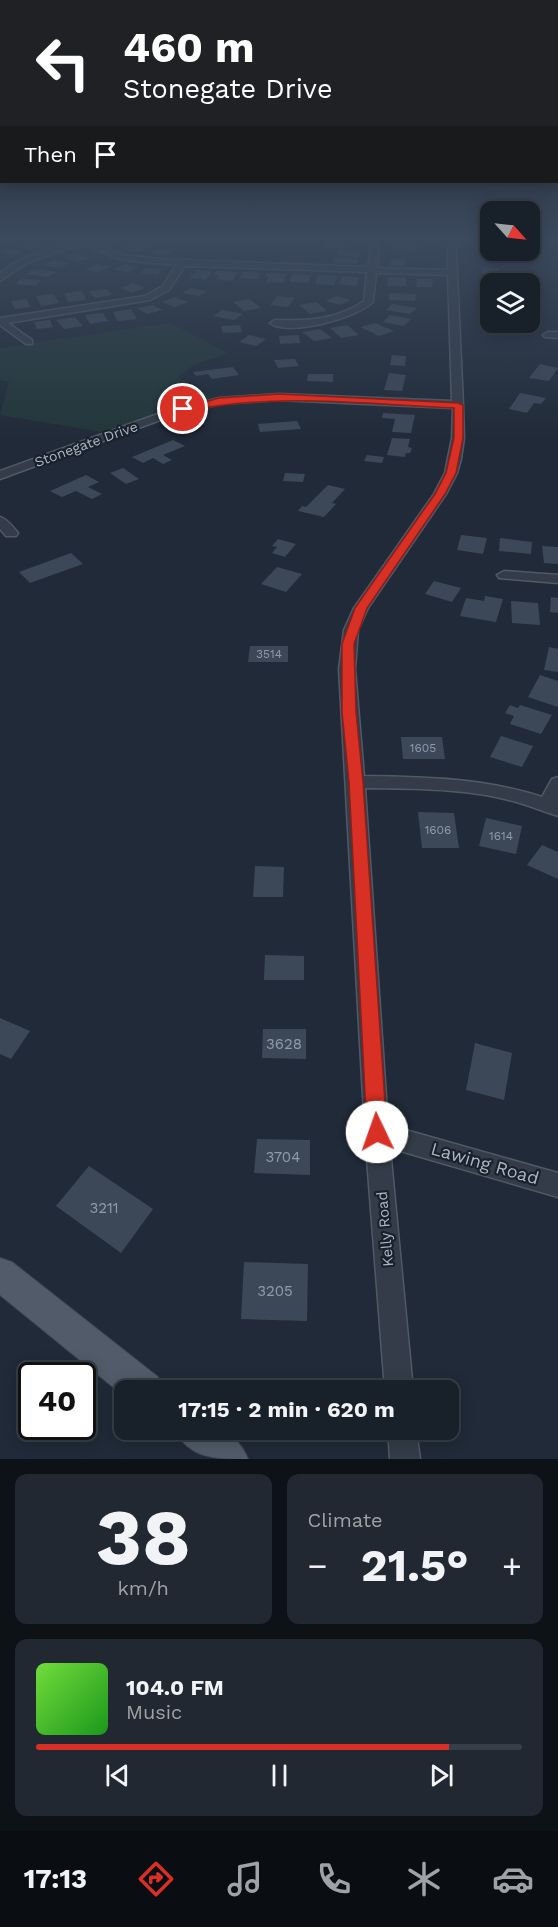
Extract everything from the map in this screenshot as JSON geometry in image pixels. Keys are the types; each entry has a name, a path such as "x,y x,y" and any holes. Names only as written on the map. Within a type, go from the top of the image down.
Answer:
{"main road":[{"path":"0,1274 132,1380"},
{"path":"206,1440 230,1459"}],"street":[{"path":"0,321 108,304"},
{"path":"275,323 293,324 337,318 357,311 365,304"},
{"name":"Kelly Road","path":"398,1380 377,1132 347,669 351,630 372,590 428,512 451,473 458,438 453,304"},
{"path":"0,321 29,342"},
{"name":"Stonegate Drive","path":"0,475 167,414 219,401 279,397 458,405"},
{"path":"0,521 11,533"},
{"path":"504,574 558,579"},
{"path":"356,782 416,783 488,789 553,807 558,783"},
{"name":"Lawing Road","path":"377,1132 558,1185"},
{"path":"403,1440 405,1459"}],"green space":[{"path":"170,323 228,353 195,364 178,377 212,397 101,432 0,415 9,382 0,380 0,348"}],"building":[{"path":"13,304 29,304 31,307 15,309"},
{"path":"236,304 256,304 261,308 244,311"},
{"path":"271,304 290,304 288,307"},
{"path":"319,304 327,311 310,314 299,305"},
{"path":"392,304 417,308 410,314 386,310"},
{"path":"153,305 163,310 147,314 137,308"},
{"path":"131,309 137,319 118,321 113,312"},
{"path":"222,310 243,314 234,320 213,316"},
{"path":"103,313 108,321 90,324 85,315"},
{"path":"390,315 411,319 404,326 383,322"},
{"path":"75,317 83,326 64,329 56,320"},
{"path":"50,320 53,327 37,329 34,322"},
{"path":"375,323 394,331 379,336 360,327"},
{"path":"240,325 242,332 223,333 221,326"},
{"path":"347,325 359,335 341,338 330,328"},
{"path":"320,329 332,338 314,341 302,332"},
{"path":"249,335 266,339 256,346 239,342"},
{"path":"299,335 300,343 280,344 279,336"},
{"path":"392,355 406,356 405,366 390,365"},
{"path":"295,359 299,366 278,368 274,360"},
{"path":"540,364 558,368 549,381 529,378"},
{"path":"233,367 239,375 212,379 208,374 196,376 193,372"},
{"path":"389,373 406,375 402,391 384,390"},
{"path":"308,374 333,374 333,382 307,381"},
{"path":"520,393 546,398 541,404 534,403 527,413 509,409"},
{"path":"383,413 415,415 411,433 392,432 395,419 382,418"},
{"path":"297,421 301,429 260,432 258,424"},
{"path":"392,438 410,439 408,447 412,448 410,453 406,453 405,457 387,455"},
{"path":"173,440 185,446 163,455 172,460 163,464 153,458 143,463 132,457"},
{"path":"367,455 384,457 382,463 364,461"},
{"path":"123,468 139,479 126,484 110,473"},
{"path":"285,473 305,474 303,482 283,481"},
{"path":"86,475 99,482 88,487 102,494 92,499 76,491 62,497 50,491"},
{"path":"328,485 345,489 332,503 336,504 324,517 298,511 302,506 306,507"},
{"path":"461,535 487,538 483,554 457,550"},
{"path":"500,538 532,542 531,554 499,551"},
{"path":"278,539 296,544 285,557 272,553 277,547 272,546"},
{"path":"542,546 558,547 558,564 544,563"},
{"path":"71,553 83,564 30,583 19,572"},
{"path":"277,567 302,574 286,592 261,584"},
{"path":"434,581 461,588 452,602 425,594"},
{"path":"485,596 503,599 496,622 460,616 466,598 484,601"},
{"path":"551,597 558,598 558,613 550,612"},
{"path":"511,601 538,603 540,625 512,623"},
{"path":"250,646 288,646 288,662 248,662"},
{"path":"549,647 558,649 558,672 544,670"},
{"path":"540,675 558,681 558,707 528,697"},
{"path":"510,705 518,708 520,705 552,715 541,734 510,724 514,716 505,713"},
{"path":"501,736 533,746 522,767 490,757"},
{"path":"401,737 442,737 445,759 403,759"},
{"path":"418,812 454,813 459,848 422,848"},
{"path":"486,818 522,826 516,854 479,846"},
{"path":"542,845 558,852 558,879 527,865"},
{"path":"255,866 284,867 283,897 253,897"},
{"path":"265,955 304,956 304,980 264,980"},
{"path":"0,1018 30,1031 11,1059 0,1054"},
{"path":"263,1029 306,1029 306,1059 262,1058"},
{"path":"475,1043 512,1053 504,1100 466,1090"},
{"path":"257,1139 310,1140 310,1175 254,1173"},
{"path":"89,1166 153,1209 121,1253 56,1206"},
{"path":"244,1262 308,1264 307,1321 241,1319"}],"route":[{"path":"183,409 219,401 279,397 458,405 458,438 451,473 428,512 361,608 351,630 348,644 349,712 356,782 377,1132"}]}
